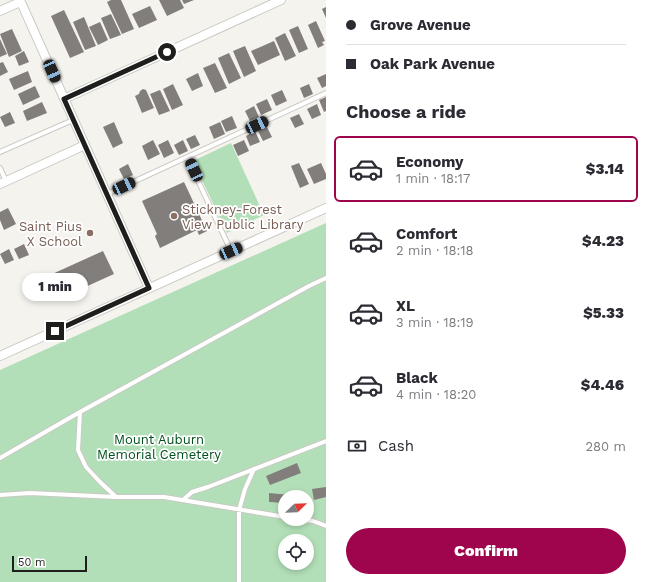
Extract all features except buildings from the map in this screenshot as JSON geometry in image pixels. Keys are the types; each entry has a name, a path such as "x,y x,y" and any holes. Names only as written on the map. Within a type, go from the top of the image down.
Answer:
{"street":[{"path":"64,99 281,0"},
{"path":"0,11 21,1 149,288"},
{"path":"3,183 85,145"},
{"path":"0,356 326,208"}],"lane":[{"path":"107,194 326,94"},
{"path":"0,152 73,120"},
{"path":"187,157 231,251"},
{"path":"0,168 3,183"},
{"path":"0,458 80,412 326,278"},
{"path":"80,412 80,435 78,450 86,467 116,497"},
{"path":"183,500 192,492 326,441"},
{"path":"239,582 239,510 245,489 254,469"},
{"path":"0,495 30,493 116,497 164,497 278,516"},
{"path":"314,521 326,526"}],"green space":[{"path":"231,143 264,215 227,233 193,161"},
{"name":"Mount Auburn Memorial Cemetery","path":"326,223 326,582 0,582 0,370"}],"place":[{"name":"Stickney-Forest View Public Library","path":"174,216"},
{"name":"Saint Pius X School","path":"90,233"}],"route":[{"path":"55,331 149,288 64,99 167,52"}]}
